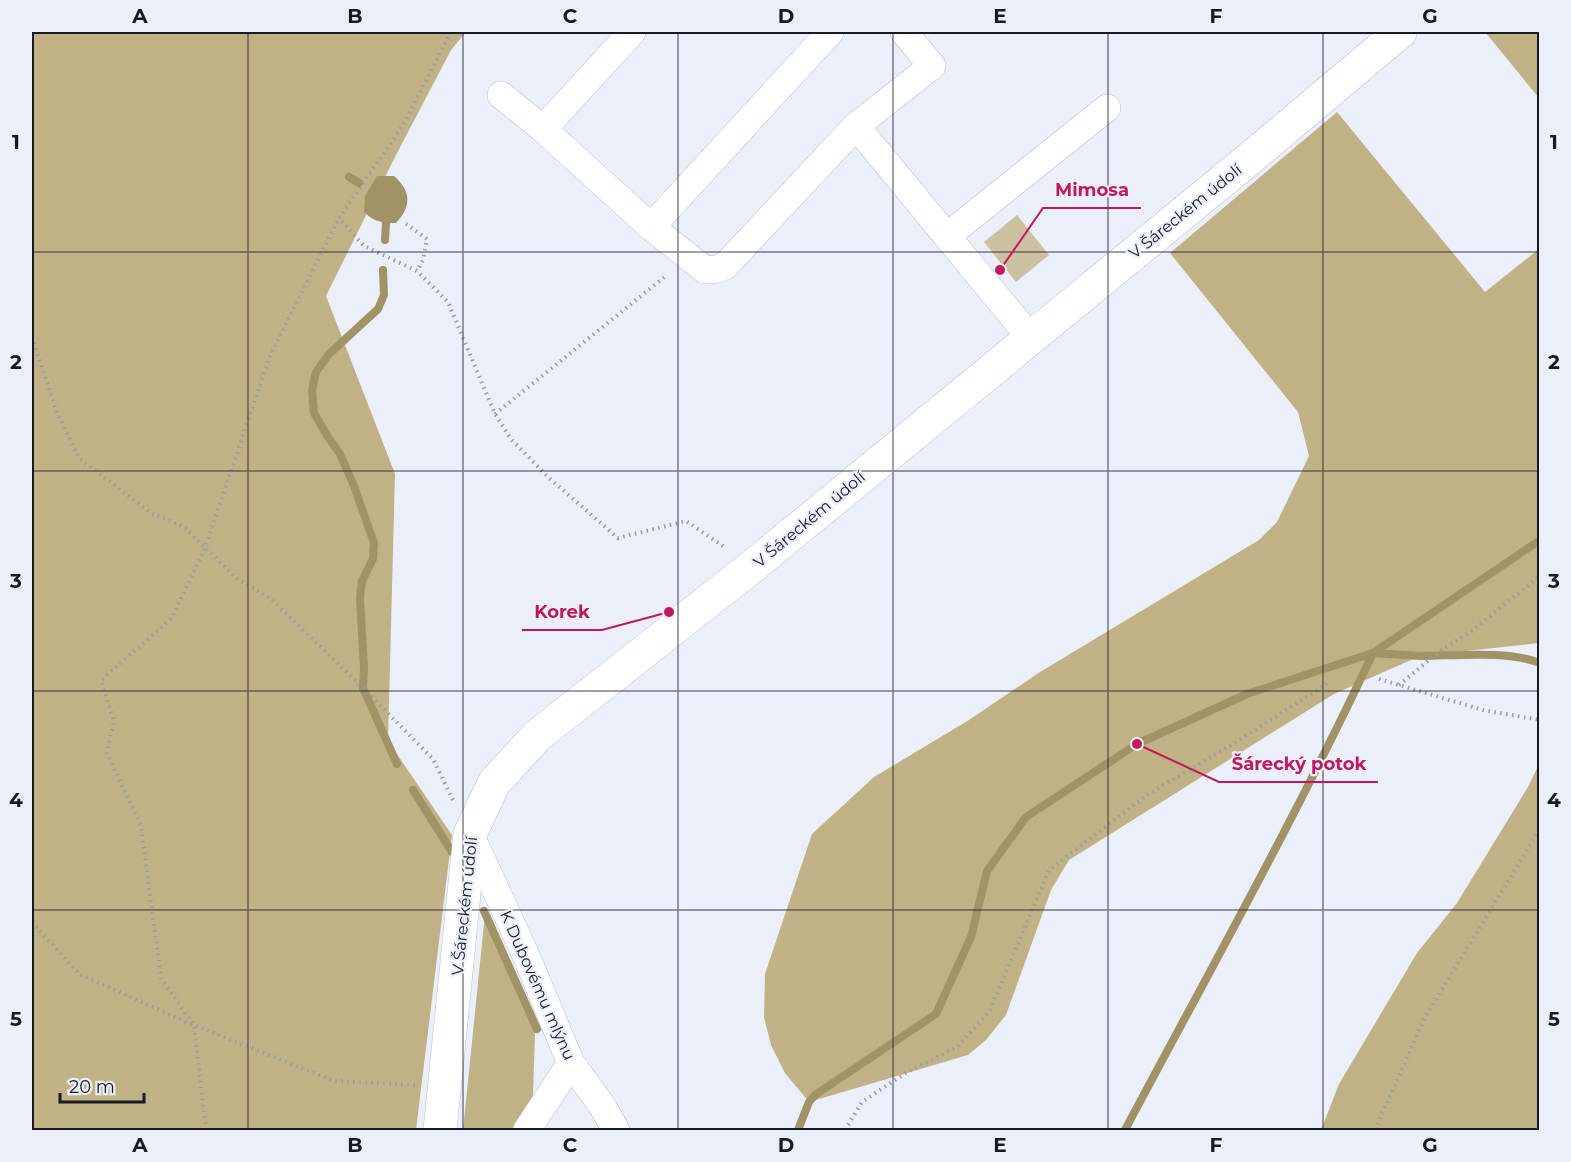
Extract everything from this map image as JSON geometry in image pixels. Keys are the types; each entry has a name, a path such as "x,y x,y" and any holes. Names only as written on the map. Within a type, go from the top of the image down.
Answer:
{"street":[{"path":"543,129 632,32"},
{"path":"651,227 830,32"},
{"path":"501,95 543,129 651,227 689,258 705,270 717,270 725,266 856,126 932,66 904,32"},
{"name":"V Šáreckém údolí","path":"440,1131 470,834 494,783 537,736 754,565 1248,160 1400,32"},
{"path":"946,236 1107,108"},
{"path":"856,126 1030,337"},
{"name":"K Dubovému mlýnu","path":"470,834 524,951 571,1063 603,1107 616,1131"},
{"path":"527,1131 571,1063"}],"path":[{"path":"206,1131 194,1025 161,978 141,826 106,753 114,721 101,680 171,619 205,548 269,358 339,218 402,127 451,32"},
{"path":"339,218 364,246 417,271 448,302 495,414 511,439 549,478 618,538 686,521 754,565"},
{"path":"406,224 427,239 423,261 417,271"},
{"path":"495,414 689,258"},
{"path":"32,336 56,410 79,458 151,513 184,527 236,578 271,599 433,759 470,834"},
{"path":"1399,685 1440,651 1469,633 1539,576"},
{"path":"1379,679 1483,710 1539,720"},
{"path":"845,1131 862,1102 907,1072 957,1047 989,1012 1049,870 1147,795 1328,683"},
{"path":"1375,1131 1425,1017 1539,829"},
{"path":"32,922 79,974 194,1025 334,1081 445,1086"}],"shaded area":[{"path":"32,32 466,32 451,50 326,296 395,474 388,741 452,835 416,1130 32,1130"},
{"path":"1485,32 1539,32 1539,98"},
{"path":"1337,112 1485,292 1539,249 1539,643 1420,656 1334,694 1069,860 1051,890 1006,1015 986,1040 968,1055 809,1102 785,1073 771,1045 764,1017 765,974 812,834 874,777 969,720 1040,672 1259,540 1277,522 1309,456 1298,412 1170,253"},
{"path":"377,176 394,176 404,187 407,205 396,223 379,221 364,212 365,196"},
{"path":"1017,215 1049,255 1016,282 984,242"},
{"path":"1539,764 1539,1130 1321,1130 1339,1084 1417,953 1457,903 1528,787"},
{"path":"485,914 535,1033 533,1095 522,1130 463,1130"}],"waterway":[{"path":"349,177 359,183"},
{"path":"384,214 385,240"},
{"path":"383,270 384,295 378,309 328,355 316,372 312,390 314,413 340,454 374,543 373,559 362,581 360,598 363,688 397,764"},
{"path":"798,1130 809,1102 815,1095 936,1014 971,937 987,871 1026,817 1137,744 1247,694 1373,653 1540,540"},
{"path":"1125,1130 1283,833 1373,653 1420,656 1497,655 1540,663"},
{"path":"413,790 452,852"},
{"path":"484,911 537,1029"}],"place":[{"name":"Mimosa","path":"1000,270"},
{"name":"Korek","path":"669,612"},
{"name":"Šárecký potok","path":"1137,744"}]}
